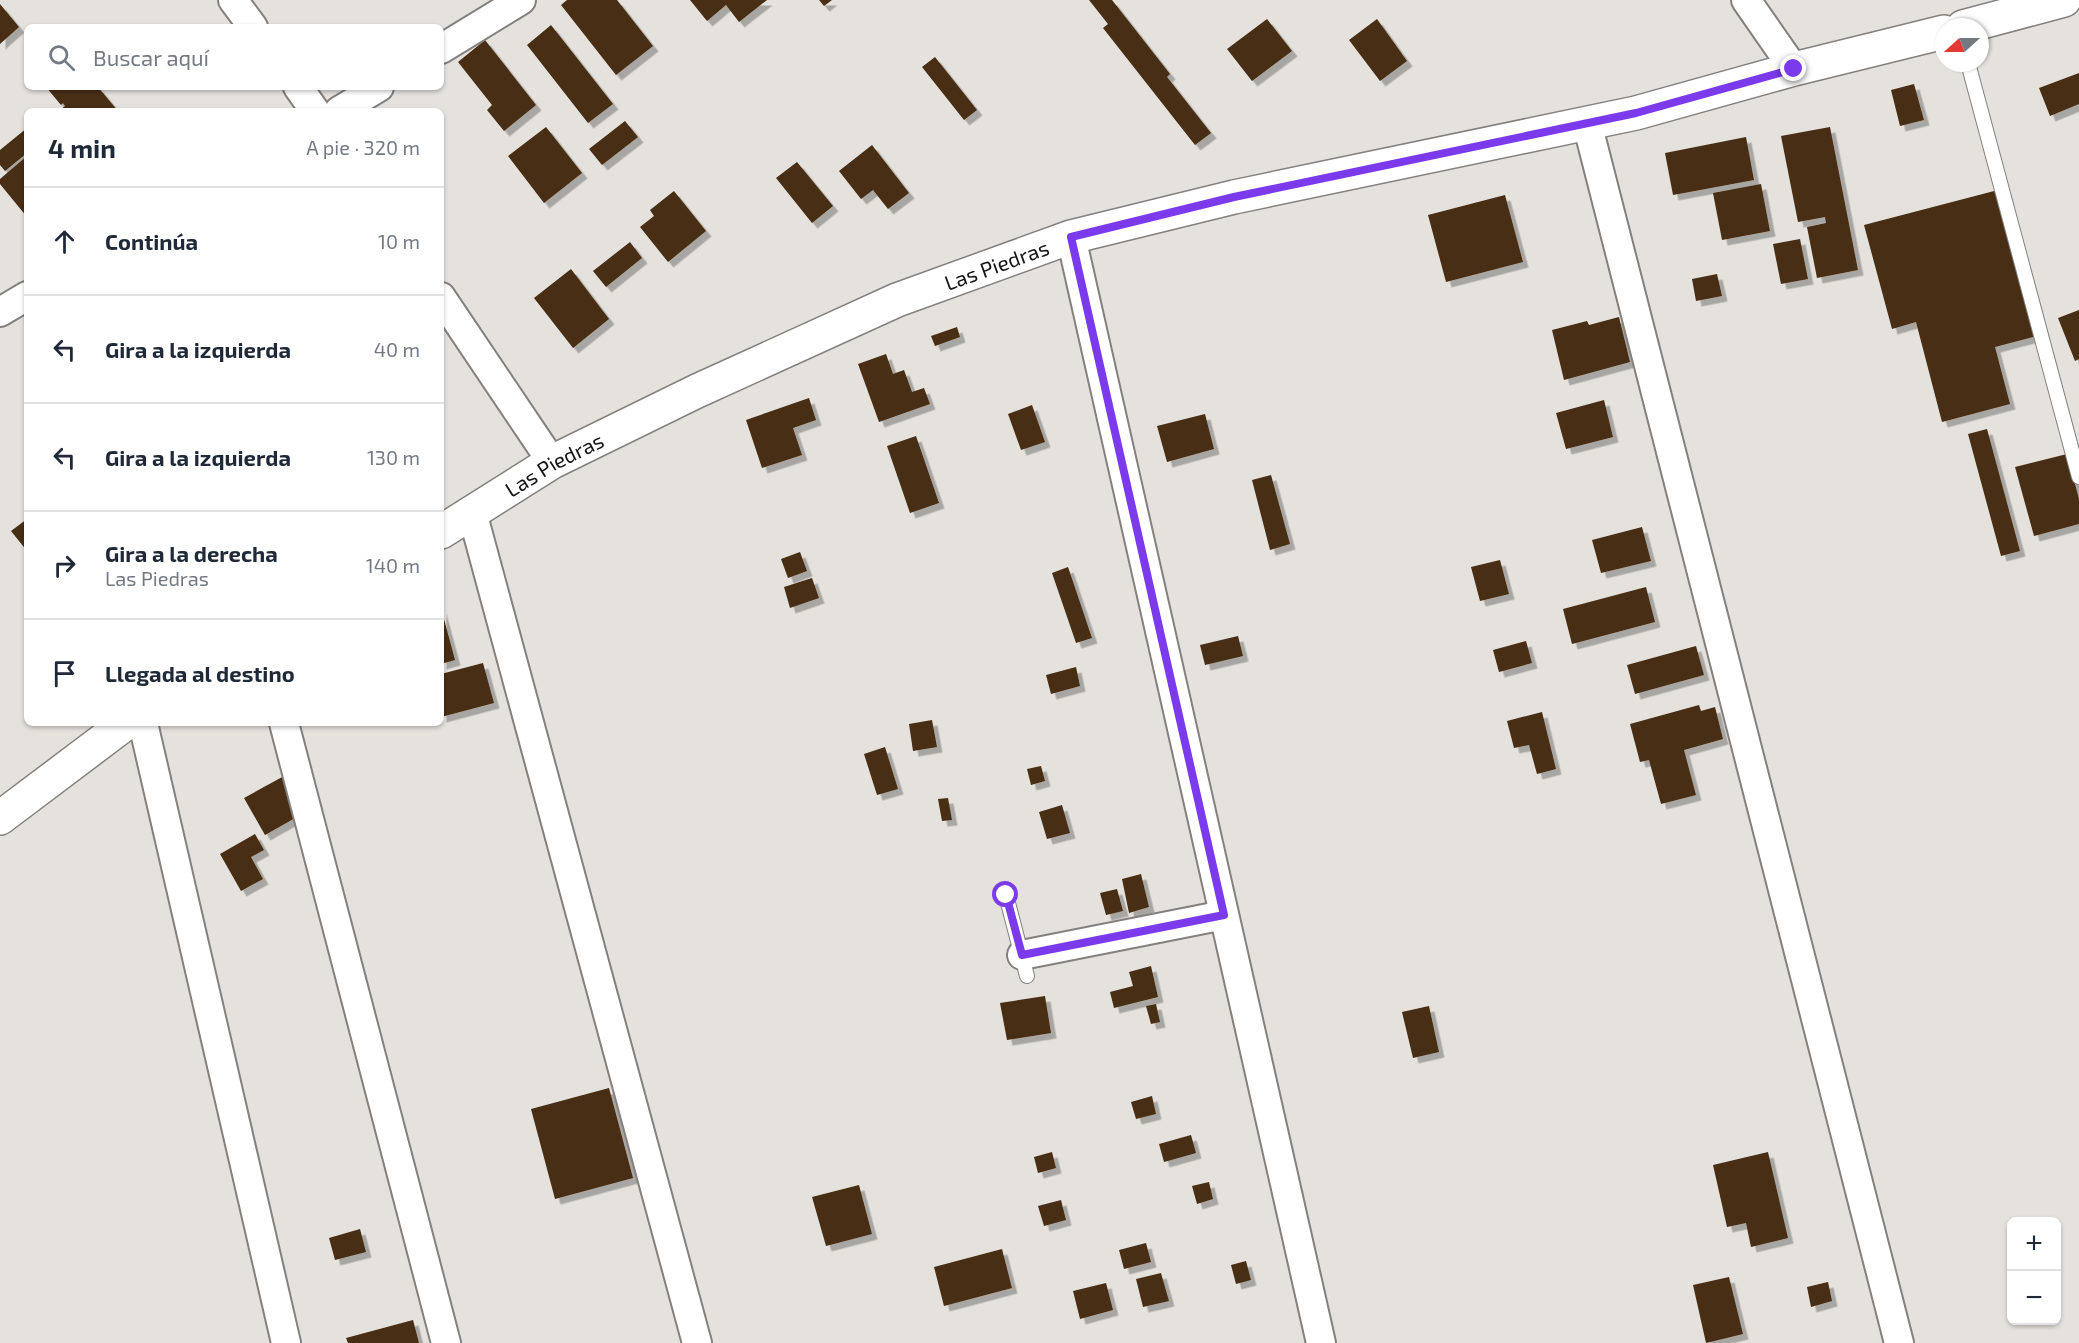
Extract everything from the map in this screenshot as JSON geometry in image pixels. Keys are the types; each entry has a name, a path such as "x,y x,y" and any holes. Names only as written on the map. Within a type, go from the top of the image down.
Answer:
{"street":[{"path":"233,0 251,24"},
{"path":"444,47 521,0"},
{"path":"1746,0 1794,69"},
{"path":"1989,20 2064,0"},
{"name":"Las Piedras","path":"444,530 552,462 697,391 897,300 1071,237 1234,197 1636,113 1794,69 1935,34"},
{"path":"300,90 313,108"},
{"path":"344,108 373,90"},
{"path":"1587,123 1899,1343"},
{"path":"1071,237 1321,1343"},
{"path":"0,312 24,298"},
{"path":"444,301 552,462"},
{"path":"472,512 697,1343"},
{"path":"0,818 122,726"},
{"path":"144,726 286,1343"},
{"path":"285,726 446,1343"},
{"path":"1025,965 1224,915"}],"lane":[{"path":"1970,72 2079,477"},
{"path":"1006,895 1025,965"}],"building":[{"path":"567,0 617,0 653,46 616,75 561,5"},
{"path":"690,0 767,0 739,22 726,5 707,21"},
{"path":"819,0 832,0 824,6"},
{"path":"1089,0 1112,0 1170,74 1167,77 1211,133 1195,145 1103,28 1108,24"},
{"path":"0,4 19,27 0,44"},
{"path":"1267,19 1292,51 1252,81 1227,49"},
{"path":"1377,19 1407,61 1380,81 1349,40"},
{"path":"551,25 613,104 588,123 527,45"},
{"path":"485,40 536,105 504,131 487,110 492,105 458,62"},
{"path":"935,57 977,110 964,120 922,67"},
{"path":"2079,73 2079,104 2050,116 2039,88"},
{"path":"1914,84 1924,120 1900,126 1891,90"},
{"path":"48,90 100,90 116,108 63,108 65,106 63,103 61,105"},
{"path":"625,121 638,137 602,165 589,149"},
{"path":"546,127 582,173 544,203 508,156"},
{"path":"1830,127 1858,270 1817,278 1807,227 1826,223 1825,217 1798,222 1781,136"},
{"path":"24,130 24,155 5,171 0,165 0,150"},
{"path":"1746,137 1754,180 1673,195 1665,153"},
{"path":"872,145 909,193 888,209 873,190 861,199 839,171"},
{"path":"24,159 24,213 0,184 0,179"},
{"path":"797,162 833,206 812,223 776,178"},
{"path":"1761,184 1770,231 1722,240 1713,193"},
{"path":"1998,190 2037,336 1995,347 2010,404 1942,422 1916,322 1892,329 1864,225"},
{"path":"674,191 706,231 668,262 640,227 654,216 650,210"},
{"path":"1505,195 1523,262 1446,282 1428,215"},
{"path":"1800,239 1808,279 1781,284 1773,244"},
{"path":"630,242 642,258 606,287 593,271"},
{"path":"571,269 609,319 573,348 534,298"},
{"path":"1717,274 1722,296 1696,301 1692,279"},
{"path":"2079,310 2079,359 2075,361 2058,318"},
{"path":"1619,317 1630,362 1564,380 1552,330 1587,321 1589,325"},
{"path":"957,327 960,337 935,346 931,336"},
{"path":"886,354 893,374 904,370 912,392 924,388 930,404 879,422 858,364"},
{"path":"809,398 816,420 793,428 802,455 762,468 746,420"},
{"path":"1604,400 1613,437 1566,449 1556,413"},
{"path":"1032,405 1045,442 1021,450 1008,414"},
{"path":"1205,414 1214,449 1167,462 1157,426"},
{"path":"1987,429 2020,551 2001,556 1968,434"},
{"path":"916,436 939,503 910,513 887,446"},
{"path":"2067,454 2079,499 2079,524 2034,536 2015,467"},
{"path":"1271,475 1290,544 1270,550 1252,480"},
{"path":"24,521 24,547 11,531"},
{"path":"1642,527 1651,561 1601,573 1592,540"},
{"path":"800,552 807,571 788,578 781,559"},
{"path":"1500,560 1509,594 1480,601 1471,567"},
{"path":"1068,567 1092,638 1076,643 1052,573"},
{"path":"812,578 819,598 790,608 784,587"},
{"path":"1646,587 1655,622 1572,644 1563,609"},
{"path":"444,619 455,660 444,663"},
{"path":"1238,636 1243,656 1205,665 1200,645"},
{"path":"1526,641 1532,663 1499,672 1493,650"},
{"path":"1696,646 1704,675 1635,694 1627,665"},
{"path":"483,663 494,703 444,716 444,673"},
{"path":"1076,667 1080,686 1051,694 1046,675"},
{"path":"1699,705 1701,711 1715,707 1723,739 1684,750 1696,795 1661,804 1649,760 1640,762 1630,724"},
{"path":"1542,712 1556,769 1537,774 1529,745 1514,748 1507,721"},
{"path":"932,720 937,747 913,751 909,724"},
{"path":"885,747 898,789 877,795 864,754"},
{"path":"1041,766 1045,781 1031,785 1027,769"},
{"path":"284,776 304,813 265,835 244,798"},
{"path":"948,798 952,820 942,821 938,799"},
{"path":"1062,805 1070,833 1047,839 1039,812"},
{"path":"255,834 264,850 251,857 263,879 241,891 220,854"},
{"path":"1141,874 1149,907 1129,913 1122,879"},
{"path":"1117,889 1123,911 1106,915 1100,893"},
{"path":"1151,966 1158,997 1114,1008 1110,992 1133,986 1129,972"},
{"path":"1045,996 1051,1033 1007,1040 1000,1003"},
{"path":"1156,1004 1160,1022 1151,1024 1146,1006"},
{"path":"1429,1006 1439,1052 1413,1058 1402,1012"},
{"path":"609,1088 633,1178 555,1199 531,1109"},
{"path":"1152,1096 1156,1114 1136,1119 1131,1102"},
{"path":"1191,1135 1196,1153 1164,1162 1159,1144"},
{"path":"1052,1152 1056,1168 1038,1173 1034,1157"},
{"path":"1768,1152 1788,1238 1751,1247 1746,1223 1727,1227 1713,1165"},
{"path":"1209,1182 1213,1199 1197,1204 1192,1186"},
{"path":"859,1185 872,1234 826,1246 812,1197"},
{"path":"1061,1200 1066,1220 1044,1226 1038,1206"},
{"path":"360,1229 366,1252 335,1260 329,1238"},
{"path":"1146,1243 1151,1262 1124,1269 1119,1250"},
{"path":"1002,1249 1012,1288 944,1306 934,1267"},
{"path":"1246,1261 1251,1280 1236,1284 1231,1265"},
{"path":"1161,1273 1169,1301 1143,1307 1136,1279"},
{"path":"1729,1277 1743,1334 1706,1343 1693,1285"},
{"path":"1828,1282 1832,1301 1811,1307 1807,1287"},
{"path":"1106,1283 1113,1310 1080,1319 1073,1291"},
{"path":"413,1320 419,1343 348,1343 346,1338"}],"route":[{"path":"1006,895 1022,955 1224,915 1071,237 1234,197 1636,113 1794,69"}]}
